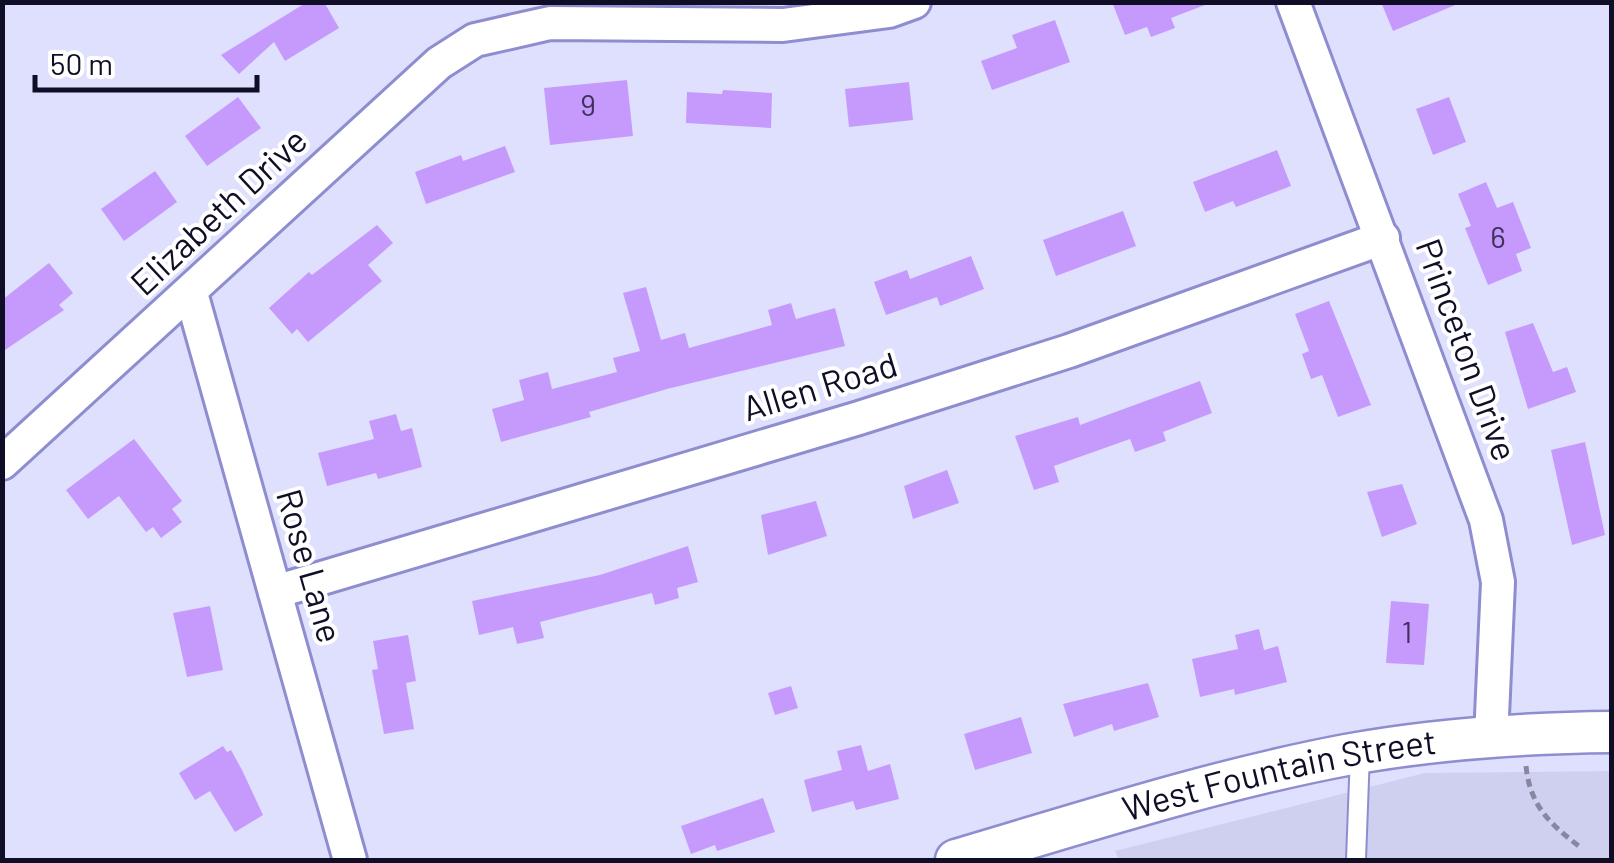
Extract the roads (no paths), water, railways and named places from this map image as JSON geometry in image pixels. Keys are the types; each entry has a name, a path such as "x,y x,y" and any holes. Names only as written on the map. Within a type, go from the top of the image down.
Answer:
{"street":[{"name":"Elizabeth Drive","path":"2,462 191,294 440,63 475,40 550,22 796,24 888,11 914,2"},
{"name":"Princeton Drive","path":"1292,2 1486,520 1498,582 1508,747"},
{"name":"Allen Road","path":"274,592 859,418 1069,351 1382,238"},
{"name":"Rose Lane","path":"191,294 350,860"},
{"name":"West Fountain Street","path":"956,860 1126,810 1360,753 1508,747 1612,732"}],"lane":[{"path":"1356,860 1360,753"}]}
